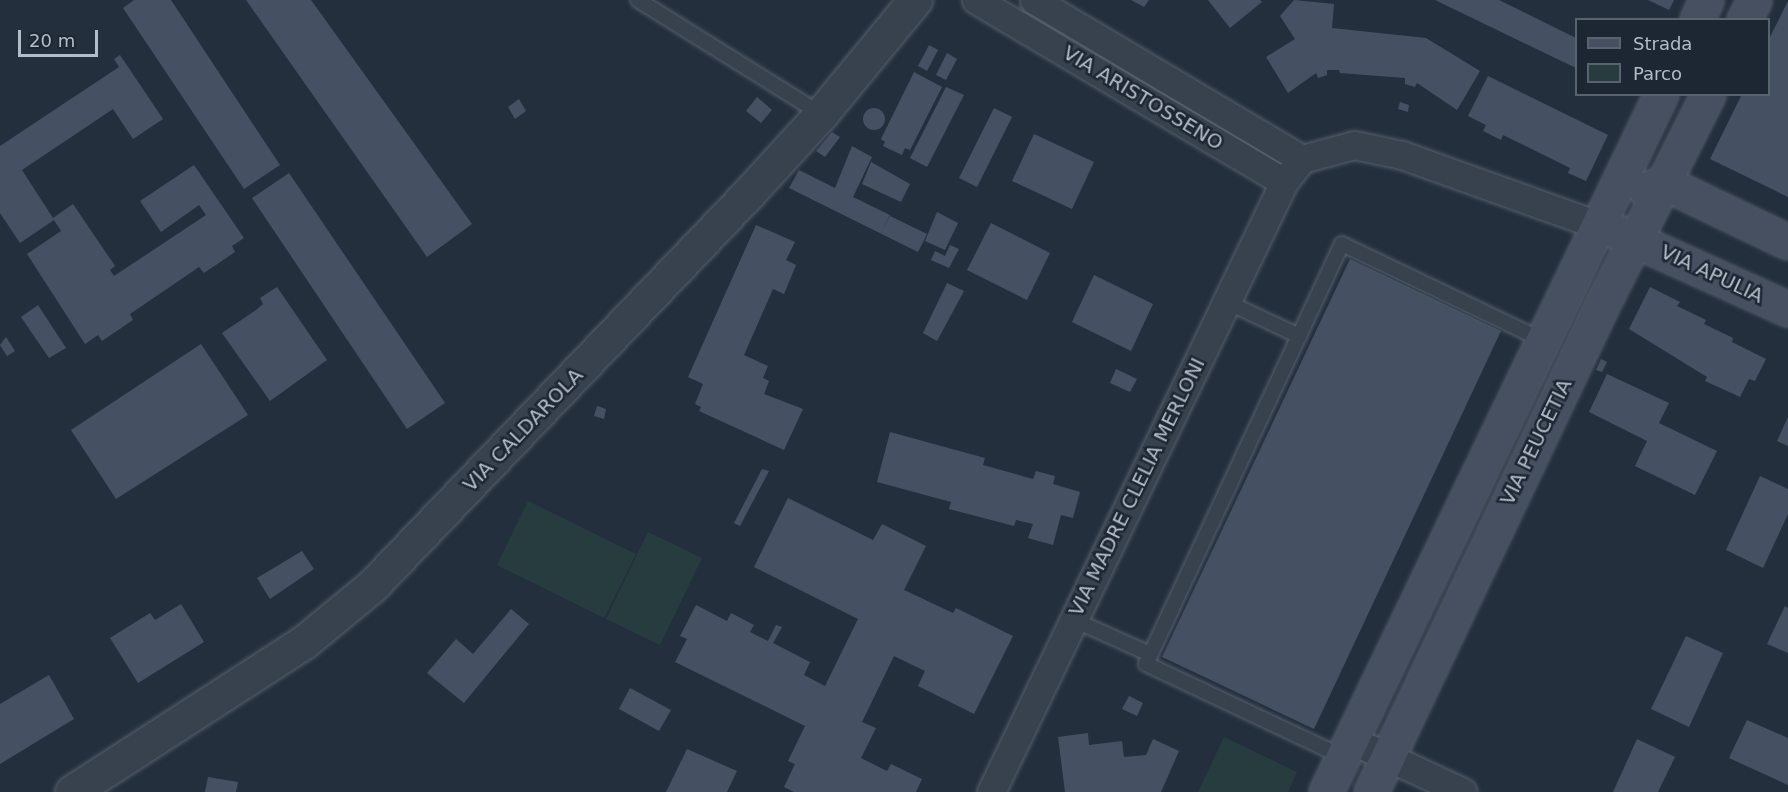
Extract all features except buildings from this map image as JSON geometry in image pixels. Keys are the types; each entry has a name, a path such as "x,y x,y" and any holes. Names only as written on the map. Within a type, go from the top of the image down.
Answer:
{"main road":[{"path":"1698,18 1706,0"},
{"path":"1745,18 1754,0"},
{"path":"1326,792 1660,96"},
{"name":"VIA PEUCETIA","path":"1371,792 1635,239 1707,96"},
{"path":"1598,225 1618,203 1639,191 1665,183 1788,242"},
{"name":"VIA APULIA","path":"1598,225 1635,239 1788,309"}],"street":[{"name":"VIA CALDAROLA","path":"72,792 304,642 372,586 821,114 915,0"},
{"name":"VIA ARISTOSSENO","path":"976,0 1284,182"},
{"name":"VIA ARISTOSSENO","path":"1034,0 1302,159"},
{"path":"1284,182 1302,159 1354,145 1402,155 1598,225"},
{"name":"VIA MADRE CLELIA MERLONI","path":"991,792 1284,182"},
{"path":"1347,749 1388,757 1463,792"}],"lane":[{"path":"638,0 821,114"},
{"path":"1347,749 1146,664 1342,244 1542,340"},
{"path":"1227,302 1299,336"},
{"path":"1074,620 1150,654"}],"green space":[{"path":"528,501 636,554 604,618 497,565"},
{"path":"648,532 702,558 660,645 606,619"},
{"path":"1224,737 1297,772 1288,792 1198,792"}]}
